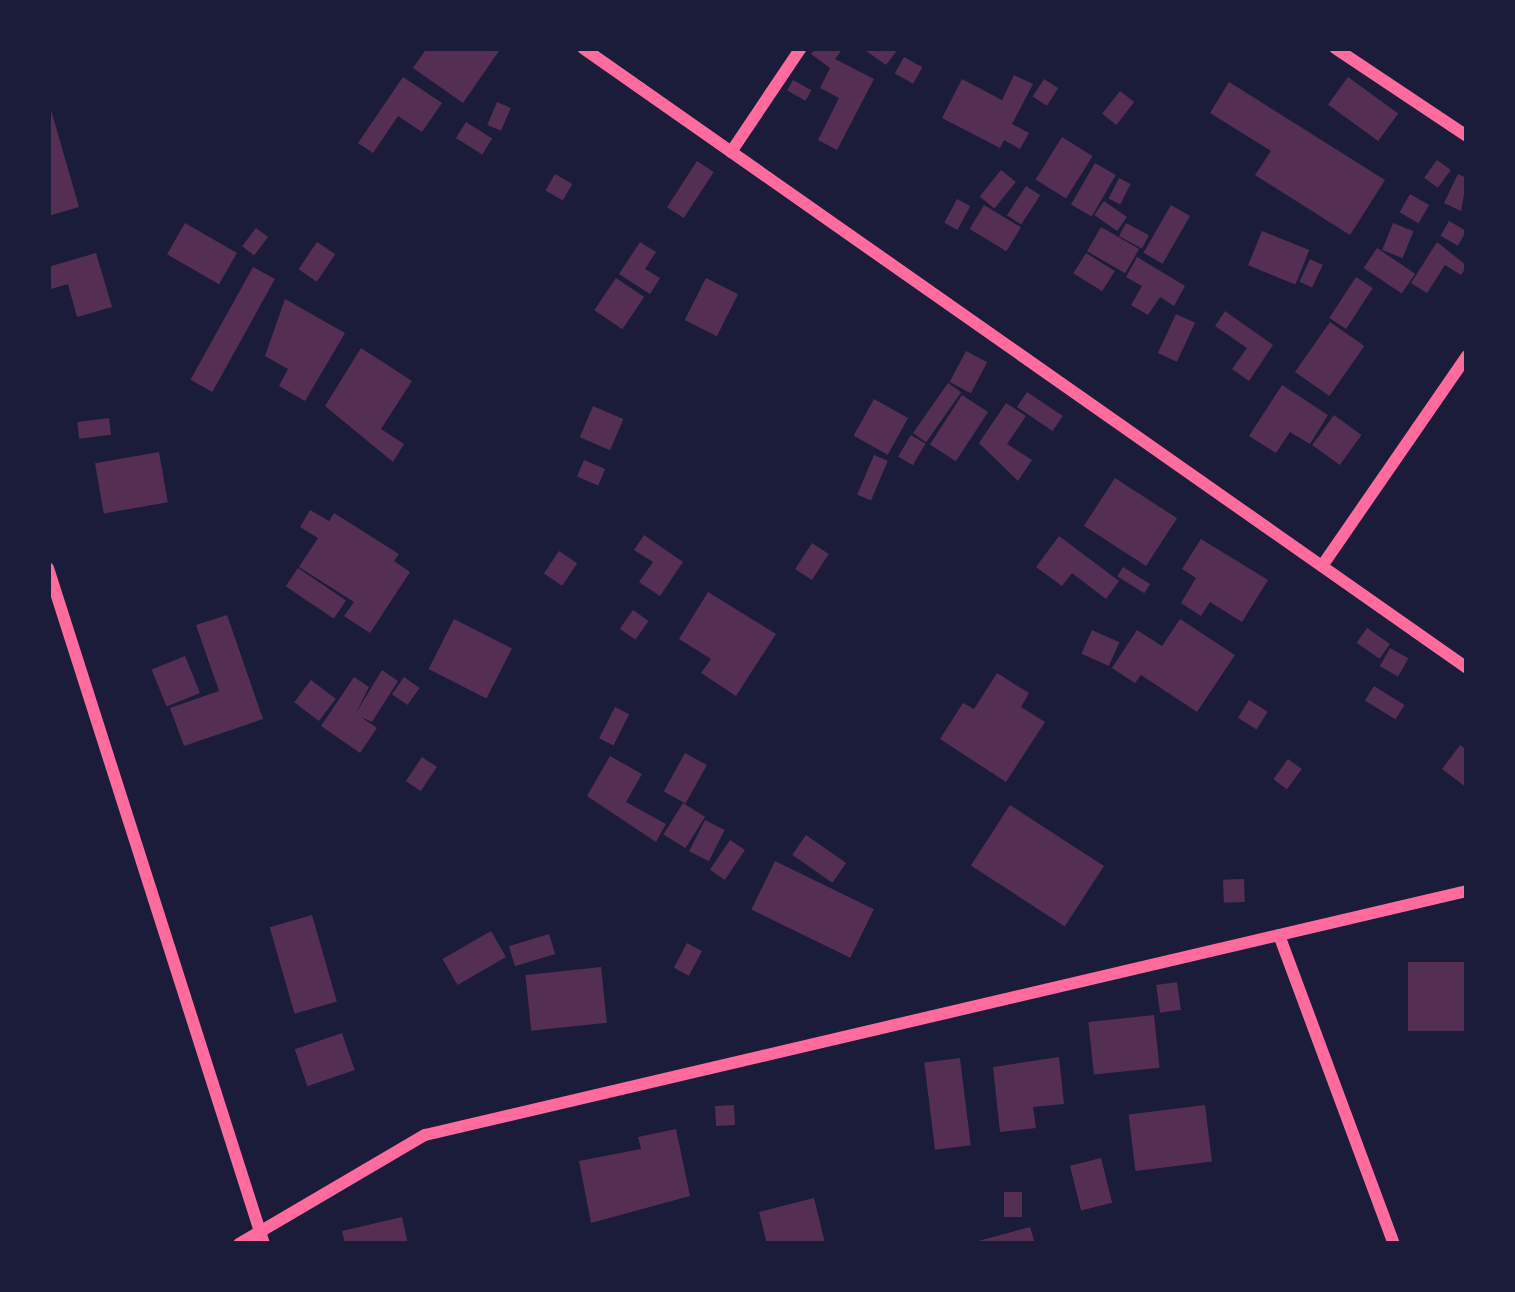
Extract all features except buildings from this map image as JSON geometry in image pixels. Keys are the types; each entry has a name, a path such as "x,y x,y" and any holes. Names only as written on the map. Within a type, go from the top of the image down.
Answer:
{"street":[{"path":"583,48 1467,668"},
{"path":"731,152 801,48"},
{"path":"1334,48 1467,136"},
{"path":"1322,566 1467,356"},
{"path":"48,568 262,1238"},
{"path":"239,1244 262,1238 425,1135 1467,891"},
{"path":"1279,935 1394,1244"}]}
